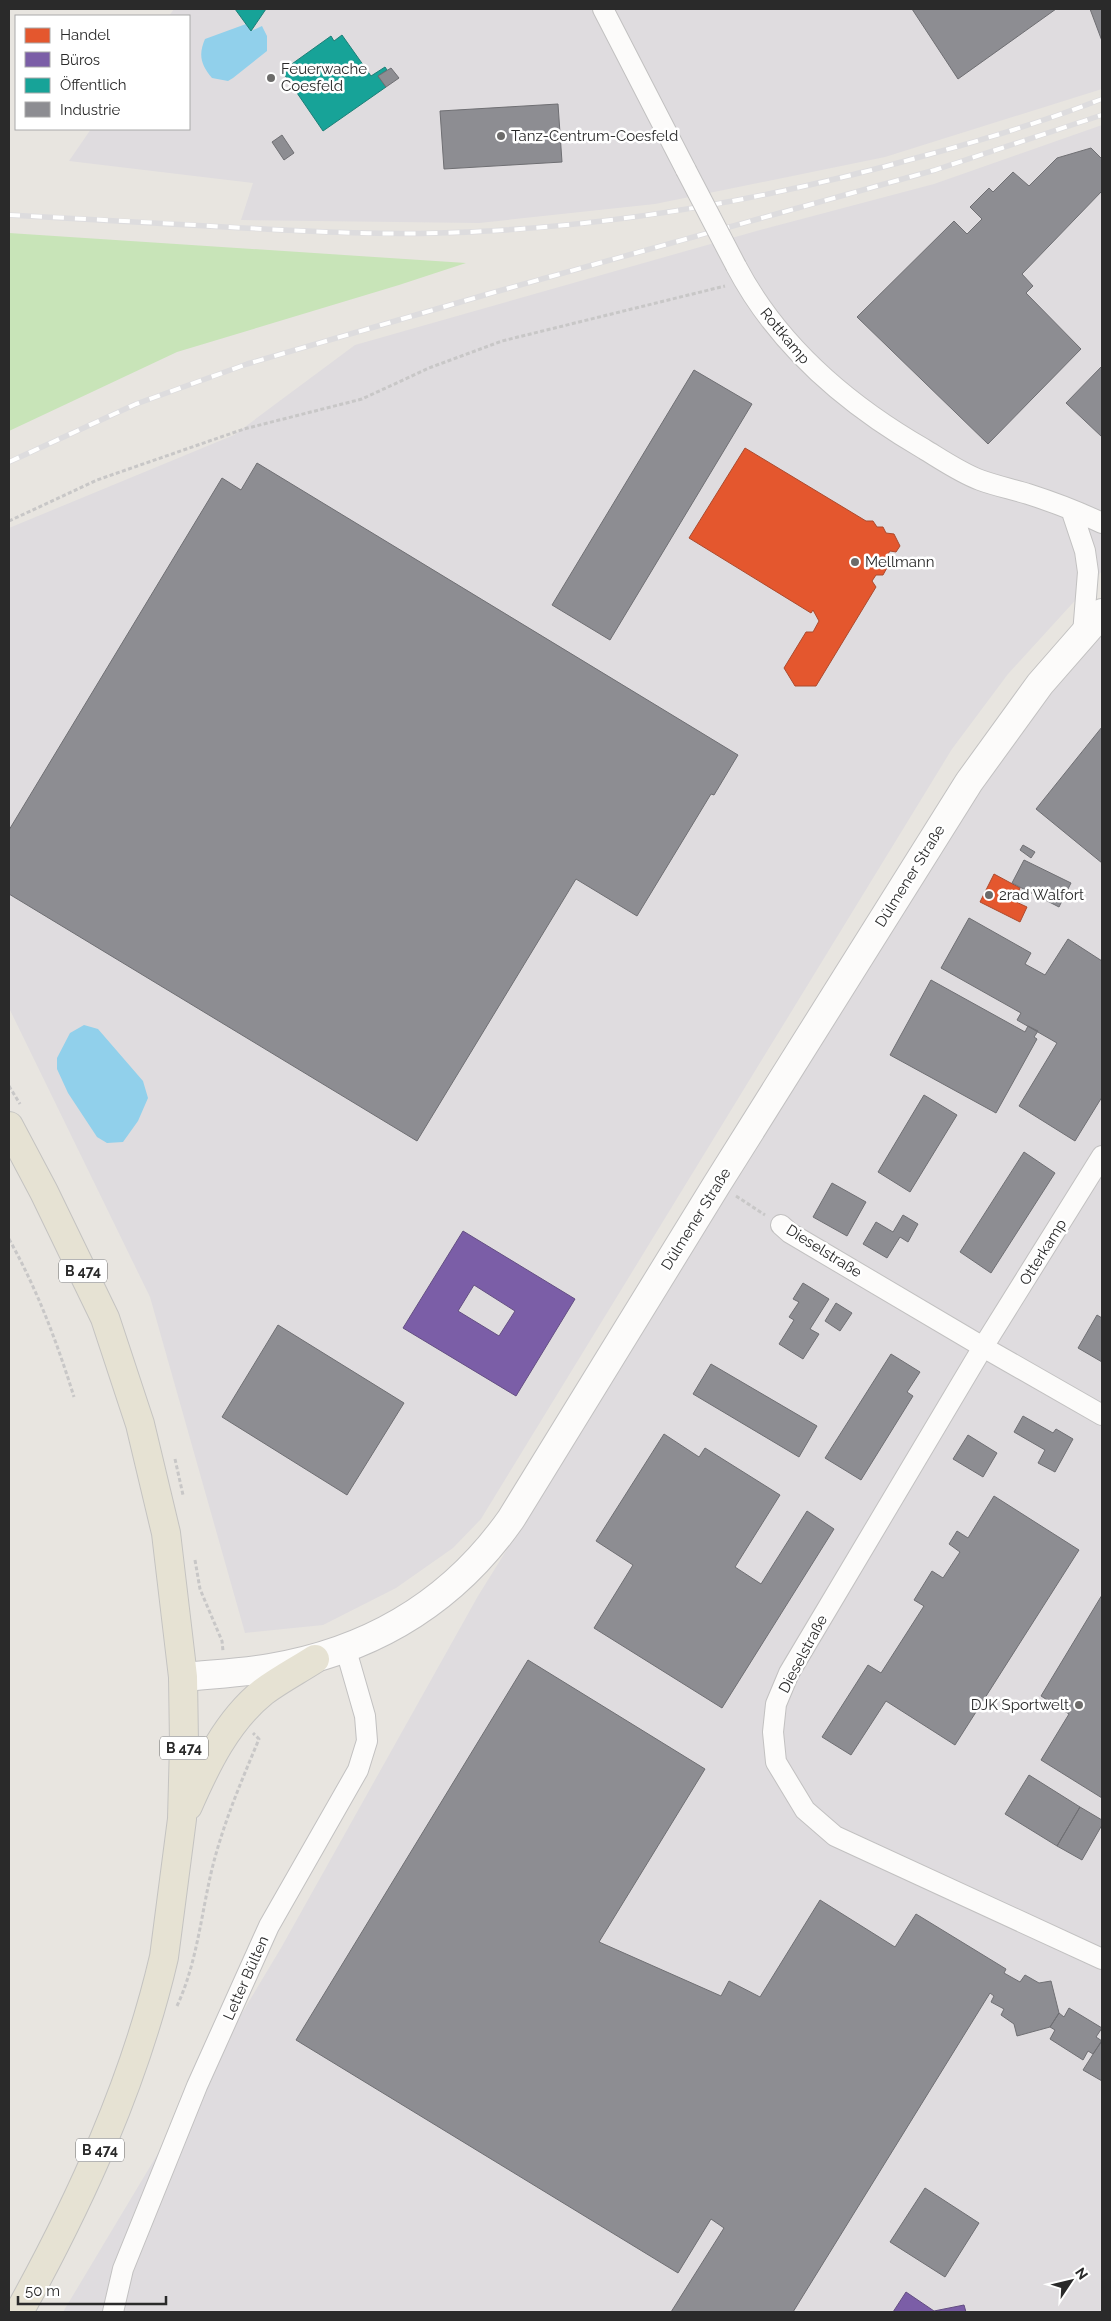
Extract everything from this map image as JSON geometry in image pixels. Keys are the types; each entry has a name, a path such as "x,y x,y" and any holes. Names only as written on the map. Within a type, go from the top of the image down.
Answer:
{"main road":[{"name":"B 474","path":"9,1126 44,1192 105,1318 140,1424 166,1533 184,1677 182,1819 164,1957 134,2058 104,2139 72,2212 20,2312"},
{"path":"182,1819 203,1772 238,1718 263,1692 315,1659"}],"street":[{"name":"Rottkamp","path":"603,9 746,284 776,329 806,362 854,404 908,440 980,480 1028,494 1102,523"},
{"path":"1072,512 1085,551 1088,572 1084,634"},
{"name":"Dülmener Straße","path":"184,1677 269,1669 346,1650 390,1628 432,1601 468,1570 501,1534 717,1184 969,782 1040,684 1102,613"},
{"name":"Otterkamp","path":"983,1348 1102,1156"},
{"name":"Dieselstraße","path":"781,1225 790,1233 983,1348 1102,1415"},
{"name":"Dieselstraße","path":"983,1348 789,1673 776,1704 773,1732 776,1762 805,1810 835,1836 1102,1959"},
{"name":"Letter Bülten","path":"113,2312 126,2260 197,2086 269,1926 358,1770 367,1741 365,1716 346,1650"}],"path":[{"path":"9,521 97,480 244,429 362,399 430,368 502,342 725,286 746,284"},
{"name":"Dieselstraße","path":"717,1184 781,1225"},
{"path":"9,1239 44,1311 61,1355 74,1397"}],"shaded area":[{"path":"174,9 1102,9 1102,89 885,157 655,204 479,223 241,220 253,183 69,161 90,130 190,130 190,15 170,15"},
{"path":"1102,125 1102,571 1008,674 952,749 481,1519 453,1548 396,1588 323,1625 245,1633 150,1297 9,1008 9,528 234,435 355,345 760,230 934,184"},
{"path":"1102,628 1102,2312 63,2312 281,1948 478,1596 1036,697"}],"green space":[{"path":"9,233 466,263 177,352 9,431"}],"water":[{"path":"246,24 251,31 262,26 267,36 267,51 228,81 212,78 205,69 201,55 205,39"},
{"path":"84,1025 98,1029 143,1081 148,1098 138,1121 123,1142 107,1143 97,1137 68,1093 57,1069 57,1058 70,1033"}],"building: Handel":[{"path":"745,448 866,521 873,521 877,527 883,527 886,533 894,534 900,546 896,552 890,551 886,557 889,564 883,575 876,575 872,581 876,587 816,686 795,686 784,668 806,632 813,632 819,621 813,610 811,613 689,538"},
{"path":"994,874 1020,888 1014,901 1027,907 1020,922 980,902"}],"building: Büros":[{"path":"463,1231 575,1299 516,1396 403,1328","holes":["474,1285 515,1311 499,1336 458,1311"]},
{"path":"906,2292 934,2311 964,2305 966,2312 893,2312"}],"building: Öffentlich":[{"path":"235,9 266,9 251,31"},
{"path":"342,35 371,76 385,67 387,70 378,76 386,87 323,131 282,71 331,36 334,41"}],"building: Industrie":[{"path":"912,9 1056,9 958,79"},
{"path":"1090,9 1102,9 1102,41"},
{"path":"391,68 399,78 386,87 378,76"},
{"name":"Tanz-Centrum-Coesfeld","path":"558,104 562,162 444,169 440,111"},
{"path":"282,135 294,153 284,160 272,142"},
{"path":"1091,148 1102,159 1102,191 1022,274 1033,286 1026,293 1081,349 988,444 857,317 954,221 967,234 982,219 970,207 989,188 993,192 1013,172 1029,186 1057,158"},
{"path":"1102,366 1102,437 1066,403"},
{"path":"694,370 752,404 610,640 552,605"},
{"path":"257,463 738,755 714,795 711,794 637,916 576,879 417,1141 9,894 9,830 222,478 241,490"},
{"path":"1102,727 1102,863 1036,809"},
{"path":"1023,845 1035,852 1031,858 1020,850"},
{"path":"1024,860 1071,883 1059,907 1012,883"},
{"path":"969,918 1031,953 1025,964 1045,975 1068,939 1102,961 1102,1097 1075,1141 1019,1106 1057,1043 1017,1020 1021,1013 941,968"},
{"path":"931,980 1025,1032 1028,1026 1038,1031 1034,1037 1037,1039 996,1113 890,1055"},
{"path":"924,1095 957,1115 910,1192 878,1172"},
{"path":"1024,1152 1055,1173 991,1273 960,1252"},
{"path":"832,1183 866,1202 847,1236 813,1217"},
{"path":"903,1215 918,1224 908,1242 900,1237 887,1258 863,1244 876,1222 893,1232"},
{"path":"803,1283 829,1299 810,1329 819,1334 803,1359 779,1344 794,1320 789,1317 799,1302 793,1299"},
{"path":"836,1303 852,1313 840,1331 825,1321"},
{"path":"1097,1315 1102,1318 1102,1362 1078,1348"},
{"path":"278,1325 404,1403 347,1495 222,1417"},
{"path":"891,1354 920,1372 907,1392 913,1396 861,1480 825,1458"},
{"path":"711,1364 817,1426 799,1457 693,1394"},
{"path":"1023,1416 1053,1433 1056,1429 1073,1439 1055,1472 1038,1463 1045,1450 1014,1432"},
{"path":"664,1434 699,1457 705,1448 780,1495 735,1567 761,1584 807,1511 834,1529 722,1708 594,1628 633,1565 596,1541"},
{"path":"968,1435 997,1453 983,1477 953,1459"},
{"path":"994,1496 1079,1550 955,1745 886,1701 851,1755 822,1737 868,1665 881,1673 924,1606 914,1600 932,1571 943,1578 960,1552 949,1544 957,1531 968,1538"},
{"name":"DJK Sportwelt","path":"1102,1595 1102,1798 1041,1760 1069,1714 1041,1696"},
{"path":"528,1660 705,1769 599,1942 721,1996 729,1981 760,1997 820,1900 895,1947 916,1914 1006,1969 1004,1973 1020,1982 1025,1975 1039,1983 1051,1981 1059,2013 1050,2027 1017,2036 1014,2024 1001,2015 1004,2009 991,2002 994,1996 990,1993 793,2312 671,2312 724,2228 711,2219 678,2273 296,2040"},
{"path":"1029,1775 1080,1807 1057,1846 1005,1814"},
{"path":"1080,1807 1102,1820 1102,1825 1082,1860 1057,1846"},
{"path":"1069,2008 1102,2028 1096,2037 1102,2041 1093,2054 1088,2051 1083,2060 1050,2039 1055,2030 1050,2027 1059,2013 1064,2017"},
{"path":"1102,2040 1102,2081 1083,2070"},
{"path":"925,2188 979,2223 945,2277 890,2242"}],"railway":[{"path":"9,215 365,233 438,233 562,225 685,209 807,186 971,143 1102,99"},
{"path":"9,462 136,404 247,364 495,292 935,170 1102,115"}],"place":[{"name":"Feuerwache Coesfeld","path":"271,78"},
{"name":"Tanz-Centrum-Coesfeld","path":"501,136"},
{"name":"Mellmann","path":"855,562"},
{"name":"2rad Walfort","path":"989,895"},
{"name":"DJK Sportwelt","path":"1079,1705"}]}
